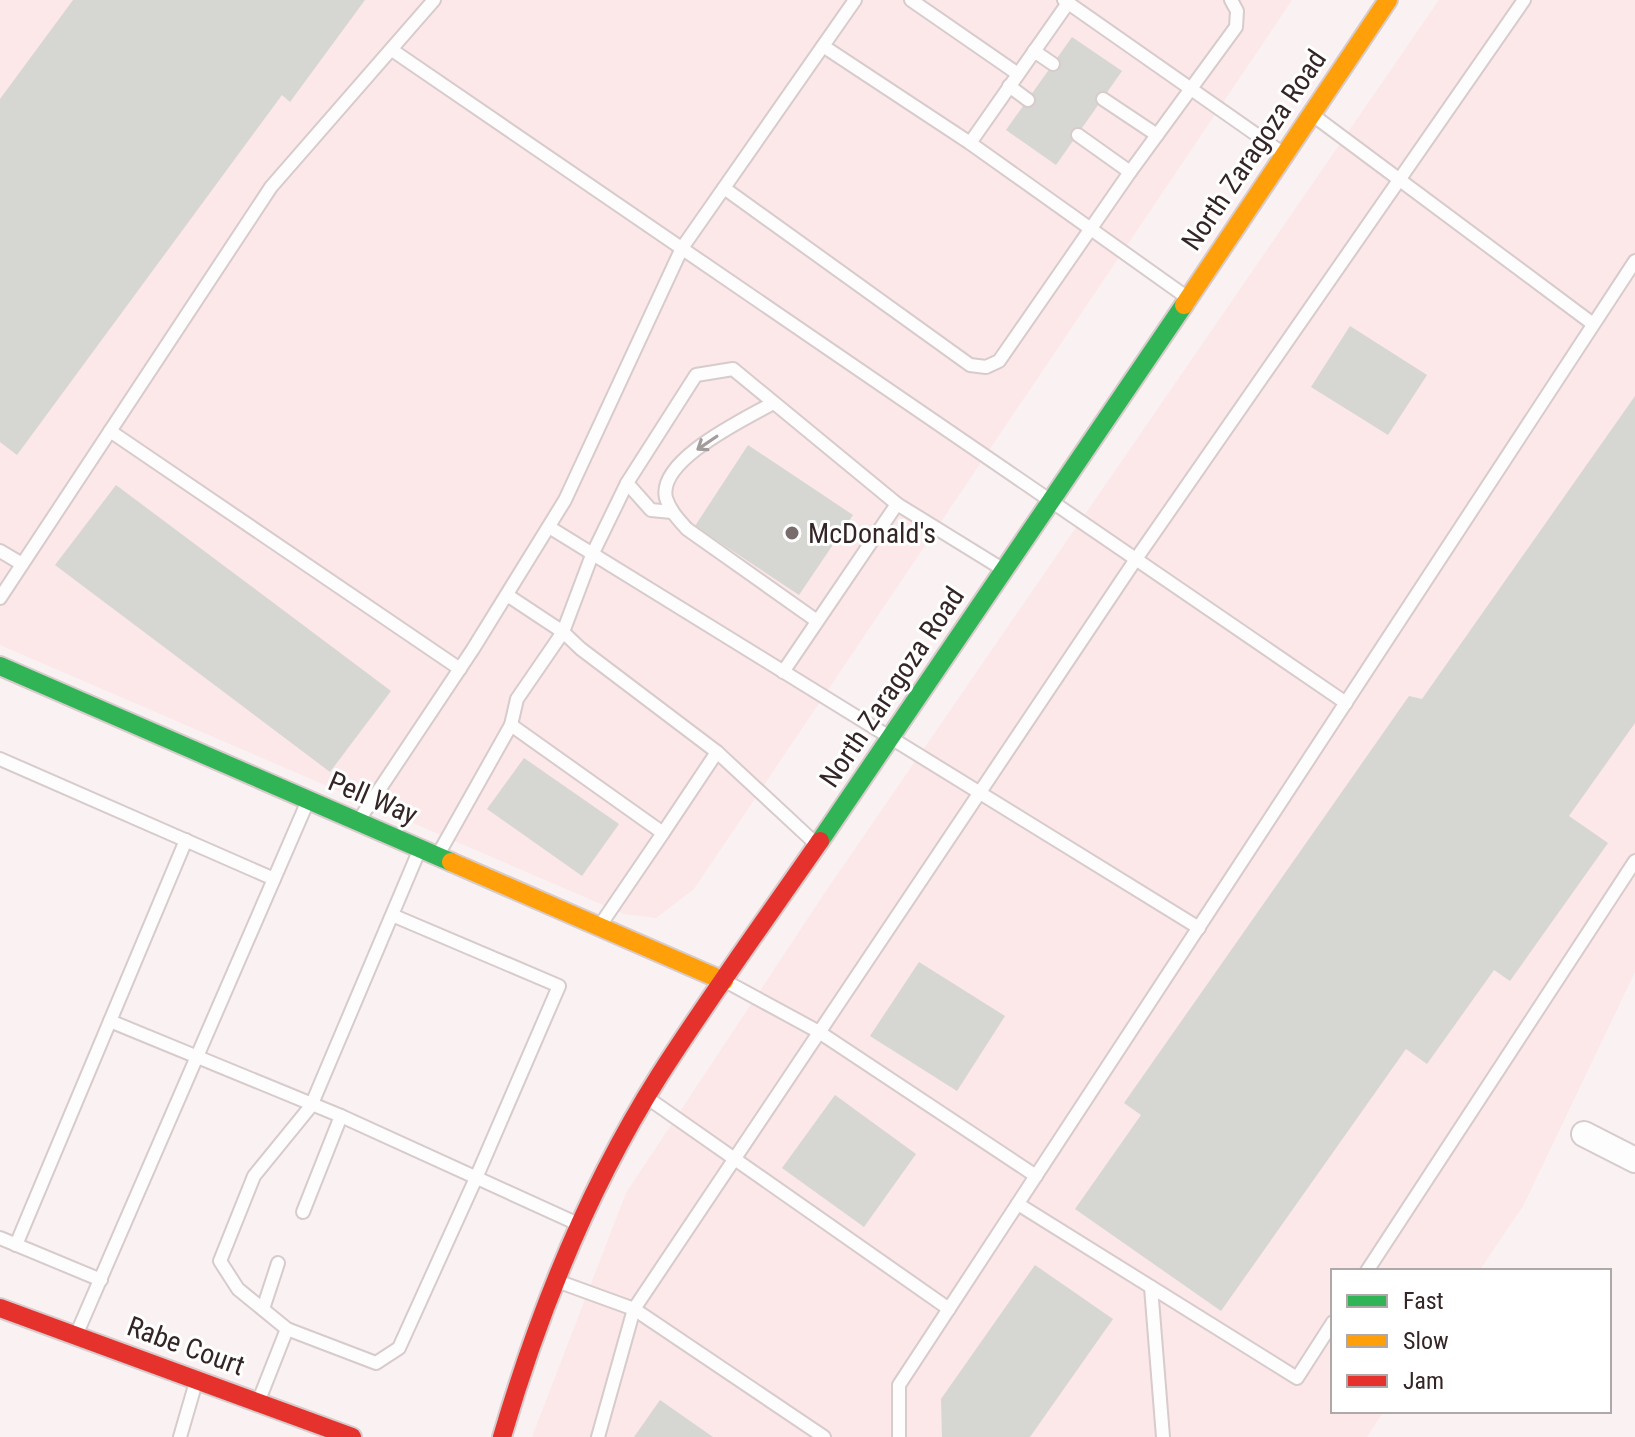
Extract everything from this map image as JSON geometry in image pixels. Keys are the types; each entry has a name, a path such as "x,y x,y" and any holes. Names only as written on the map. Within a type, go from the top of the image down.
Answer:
{"main road":[{"name":"North Zaragoza Road","path":"502,1437 538,1319 554,1279 624,1132 1388,0"},
{"name":"Pell Way","path":"0,666 724,981"},
{"name":"Rabe Court","path":"0,1308 352,1437"}],"street":[{"path":"1584,1134 1635,1160"}],"lane":[{"path":"0,598 271,187 434,0"},
{"path":"358,822 460,669 565,500 682,248 855,0"},
{"path":"911,0 1018,74"},
{"path":"724,188 970,365 986,367 999,361 1130,172 1236,27 1237,11 1231,0"},
{"path":"970,143 1066,2 1284,154"},
{"path":"598,1437 634,1309 1136,559 1520,2"},
{"path":"823,46 970,143 1188,298"},
{"path":"392,50 1346,703"},
{"path":"1034,51 1053,64"},
{"path":"1009,86 1028,100"},
{"path":"1103,99 1157,135"},
{"path":"1312,114 1593,324"},
{"path":"1078,135 1130,172"},
{"path":"899,1437 899,1385 1635,261"},
{"path":"392,915 559,986 399,1348 376,1363 287,1329 238,1289 220,1261 254,1176 311,1106 392,915 511,725 517,699 563,632 592,555 627,483 696,375 733,369 897,504 1005,571"},
{"path":"773,403 709,441 679,463 668,479 665,496 672,512 687,529 817,621"},
{"path":"110,431 460,669"},
{"path":"627,483 651,510 672,512"},
{"path":"783,672 897,504"},
{"path":"549,527 1199,928"},
{"path":"0,551 22,564"},
{"path":"507,595 563,632 717,752 818,845"},
{"path":"511,725 663,833"},
{"path":"600,927 717,752"},
{"path":"0,759 274,879"},
{"path":"76,1336 309,800"},
{"path":"16,1245 186,840"},
{"path":"1368,1269 1635,861"},
{"path":"724,981 819,1032 1036,1176"},
{"path":"110,1021 341,1116 578,1224"},
{"path":"646,1097 949,1309"},
{"path":"303,1212 341,1116"},
{"path":"1018,1204 1297,1378 1331,1325"},
{"path":"0,1238 101,1280"},
{"path":"263,1309 278,1263"},
{"path":"554,1279 634,1309 824,1437"},
{"path":"1151,1287 1163,1437"},
{"path":"257,1403 287,1329"},
{"path":"180,1437 196,1380"}],"shaded area":[{"path":"0,0 1292,0 694,889 656,918 624,914 0,645"},
{"path":"1439,0 1635,0 1635,972 1523,1206 1480,1269 1331,1269 1331,1413 1383,1413 1367,1437 532,1437 626,1193 828,888"}],"building":[{"path":"73,0 365,0 290,102 282,95 17,455 0,442 0,99"},
{"path":"1072,37 1122,71 1056,165 1006,130"},
{"path":"1350,326 1427,375 1388,435 1311,387"},
{"path":"1635,396 1635,723 1569,816 1608,843 1510,981 1494,970 1427,1064 1406,1049 1221,1311 1075,1209 1141,1115 1124,1103 1409,696 1422,699"},
{"path":"748,445 853,515 799,595 695,526"},
{"path":"116,485 391,691 330,772 55,565"},
{"path":"524,758 619,824 582,876 487,809"},
{"path":"919,962 1005,1016 957,1091 870,1036"},
{"path":"835,1095 916,1154 864,1227 782,1168"},
{"path":"1035,1265 1113,1319 1030,1437 942,1437 941,1399"},
{"path":"660,1400 713,1437 634,1437"}],"traffic: fast":[{"path":"820,841 1184,305"},
{"path":"0,666 451,862"}],"traffic: slow":[{"path":"1184,305 1388,0"},
{"path":"451,862 724,981"}],"traffic: jam":[{"path":"502,1437 549,1297 588,1206 633,1118 678,1046 820,841"},
{"path":"0,1308 352,1437"}],"place":[{"name":"McDonald's","path":"792,533"}]}
